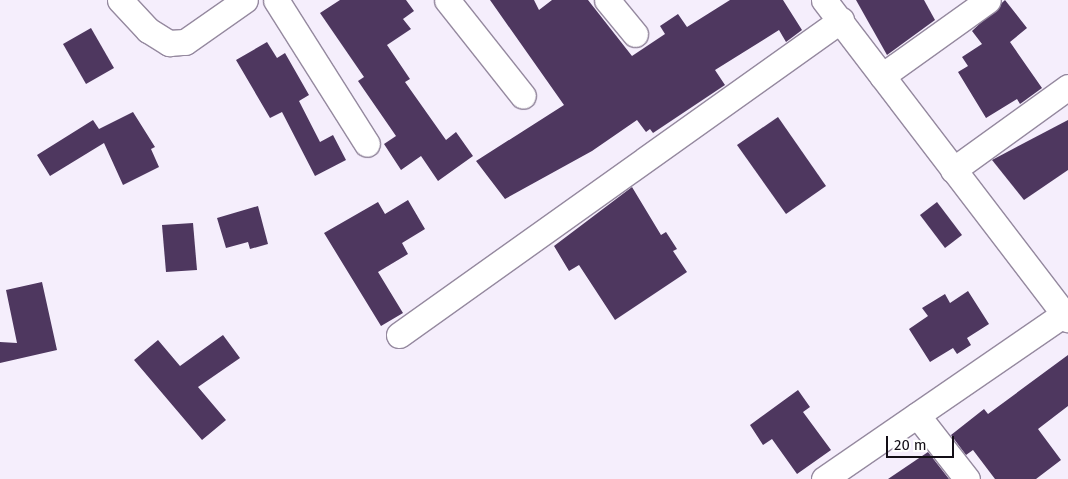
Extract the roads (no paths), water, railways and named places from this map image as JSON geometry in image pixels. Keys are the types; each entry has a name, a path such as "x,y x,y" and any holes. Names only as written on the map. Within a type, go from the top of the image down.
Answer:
{"street":[{"path":"120,0 148,30 169,43 185,42 245,0"},
{"path":"276,0 367,144"},
{"path":"447,0 523,96"},
{"path":"607,0 635,34"},
{"path":"824,0 1066,316 826,478"},
{"path":"882,76 988,0"},
{"path":"398,335 841,20"},
{"path":"953,170 1068,87"},
{"path":"917,415 967,479"}]}
